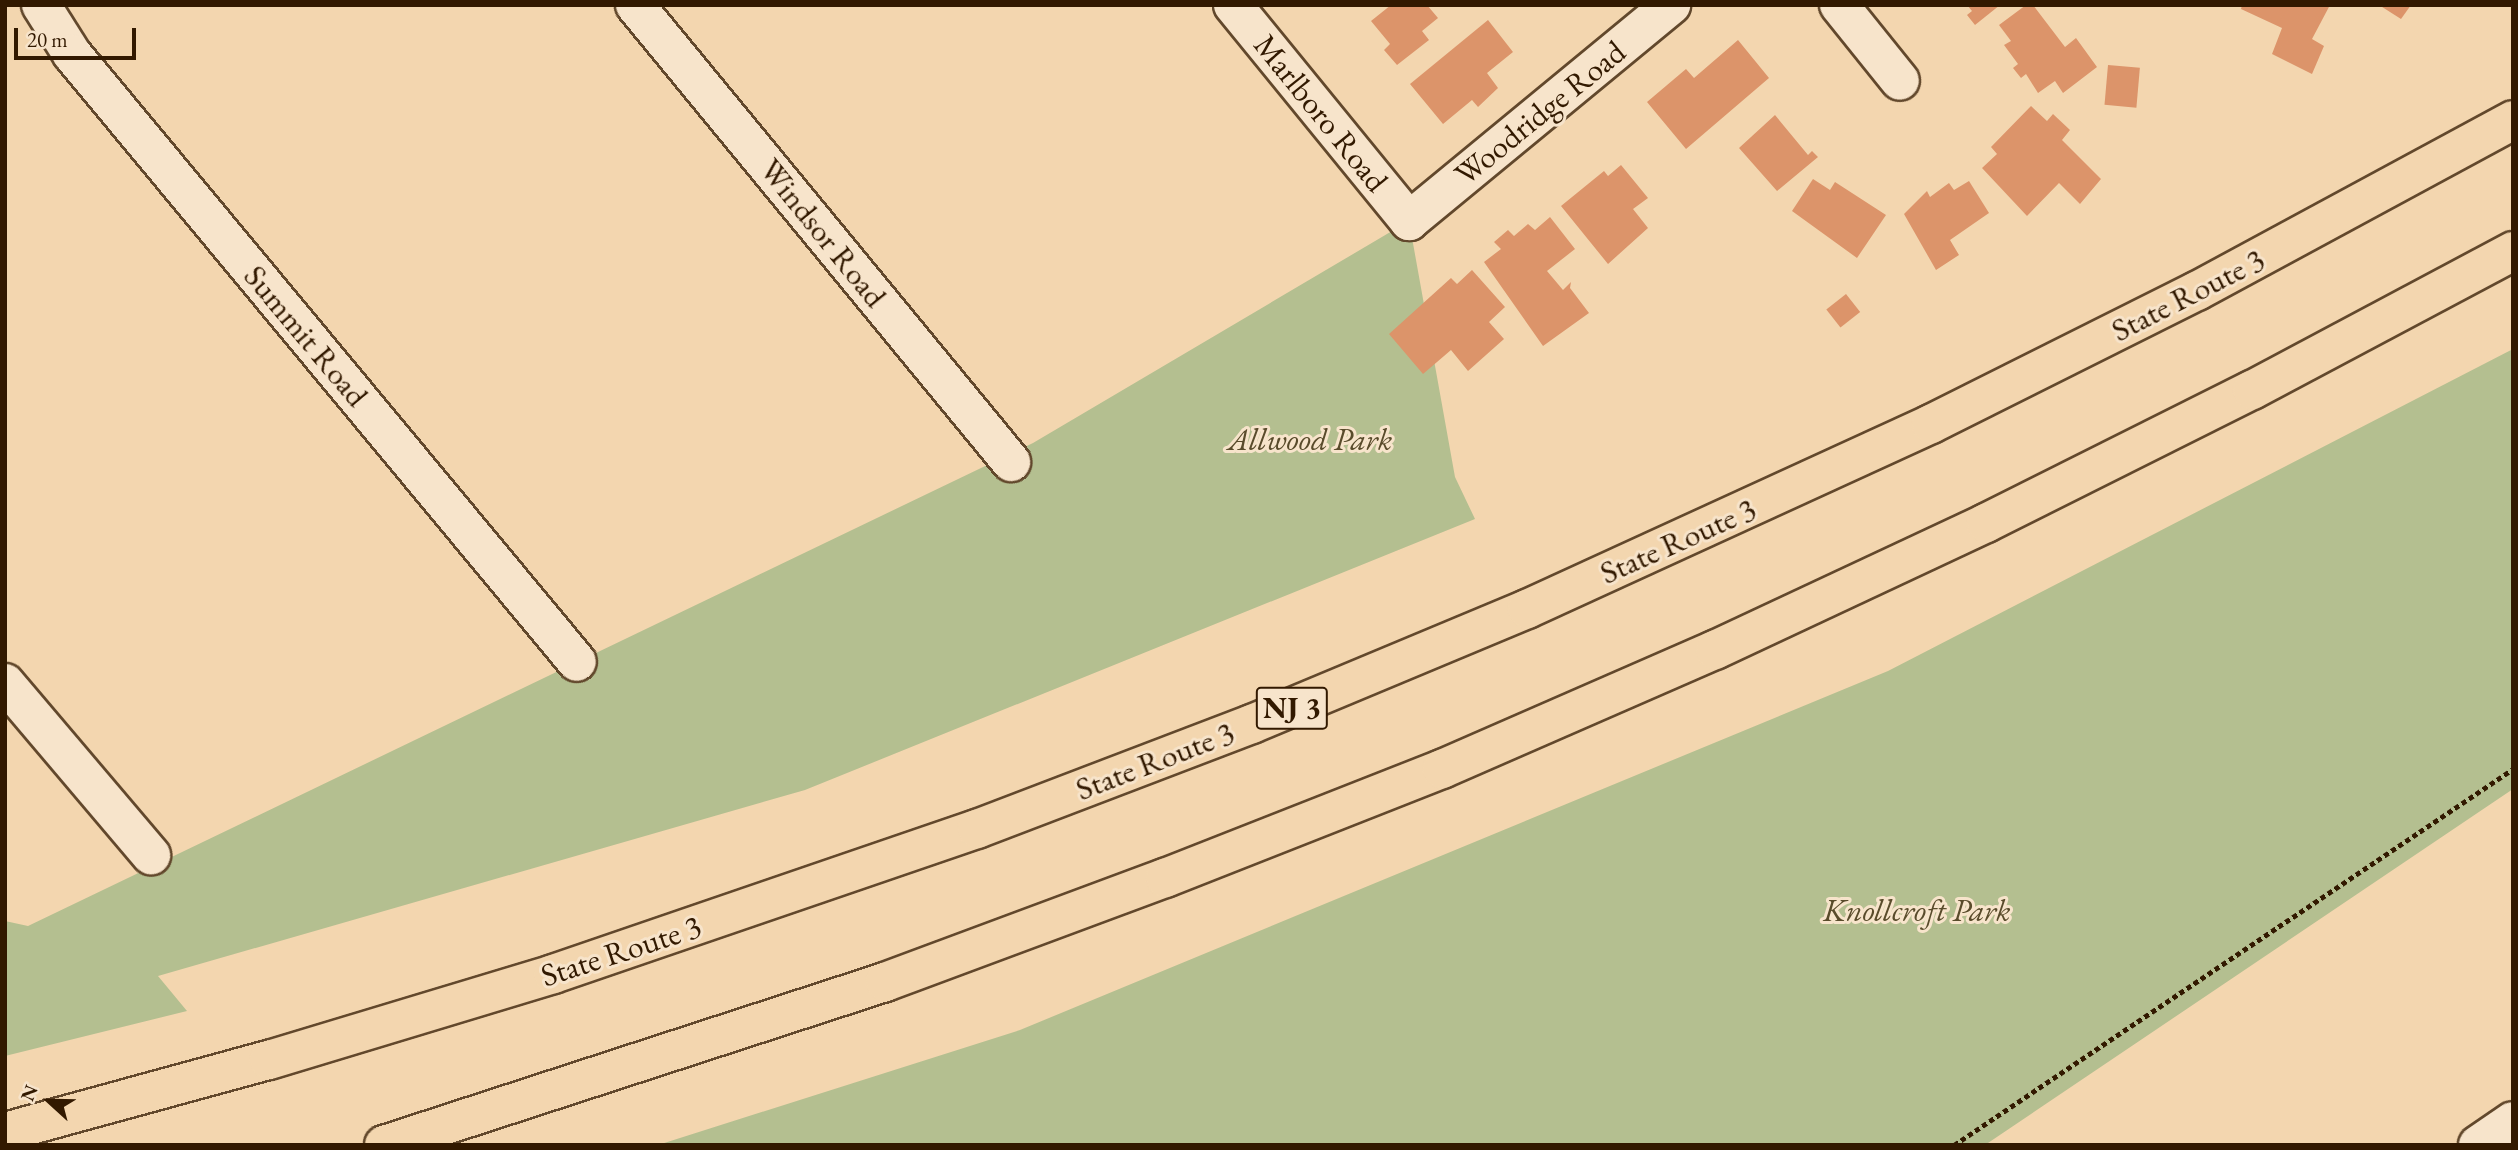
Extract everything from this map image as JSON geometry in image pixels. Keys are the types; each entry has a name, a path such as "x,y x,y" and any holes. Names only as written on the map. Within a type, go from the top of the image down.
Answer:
{"highway":[{"name":"State Route 3","path":"5,1132 411,1018 695,927 976,829 1278,714 1540,603 1931,424 2209,285 2513,120"},
{"path":"384,1145 885,982 1165,878 1442,769 1715,650 1986,523 2264,384 2513,251"}],"street":[{"name":"Summit Road","path":"41,5 72,54 577,662"},
{"name":"Windsor Road","path":"635,5 1011,462"},
{"name":"Marlboro Road","path":"1233,5 1409,220"},
{"name":"Woodridge Road","path":"1409,220 1671,5"},
{"path":"1839,5 1900,81"},
{"path":"5,683 151,855"},
{"path":"2478,1145 2513,1121"}],"path":[{"path":"1954,1145 2513,769"}],"green space":[{"name":"Allwood Park","path":"1409,221 1455,477 1475,519 805,790 158,976 187,1011 5,1056 5,921 28,926 1033,443"},
{"name":"Knollcroft Park","path":"2513,349 2513,789 1985,1145 658,1145 1020,1030 1888,671"}],"building":[{"path":"1391,5 1427,5 1438,18 1422,31 1429,40 1397,65 1384,50 1390,44 1371,21"},
{"path":"1967,5 2000,5 1975,25 1967,15 1972,11"},
{"path":"2026,5 2033,5 2065,47 2076,38 2097,67 2063,93 2055,81 2038,93 2026,74 2021,78 2013,68 2018,64 2004,45 2011,41 1999,25"},
{"path":"2242,5 2330,5 2312,39 2324,46 2312,74 2272,54 2282,28 2241,9"},
{"path":"2379,5 2411,5 2401,19"},
{"path":"1488,20 1513,52 1487,73 1498,88 1478,107 1472,100 1443,124 1410,84"},
{"path":"1738,40 1769,78 1686,149 1647,102 1686,69 1694,78"},
{"path":"2108,65 2140,68 2136,108 2105,105"},
{"path":"2031,106 2047,121 2053,114 2070,130 2062,140 2101,179 2080,204 2059,183 2027,216 1982,168 1997,154 1991,147"},
{"path":"1775,115 1808,155 1812,151 1818,157 1777,191 1739,148"},
{"path":"1621,165 1648,198 1633,209 1648,228 1608,264 1561,206 1604,171 1608,176"},
{"path":"1813,179 1830,190 1835,182 1886,215 1857,258 1792,211"},
{"path":"1969,181 1989,213 1950,240 1959,255 1936,270 1904,214 1927,191 1930,197 1949,183 1954,190"},
{"path":"1550,217 1575,249 1547,271 1563,290 1571,282 1570,288 1589,313 1543,346 1484,262 1501,249 1494,242 1508,230 1514,236 1528,224 1535,230"},
{"path":"1472,270 1505,307 1489,322 1504,339 1468,371 1451,350 1423,374 1389,334 1451,278 1457,284"},
{"path":"1846,294 1860,312 1840,328 1826,309"}]}
